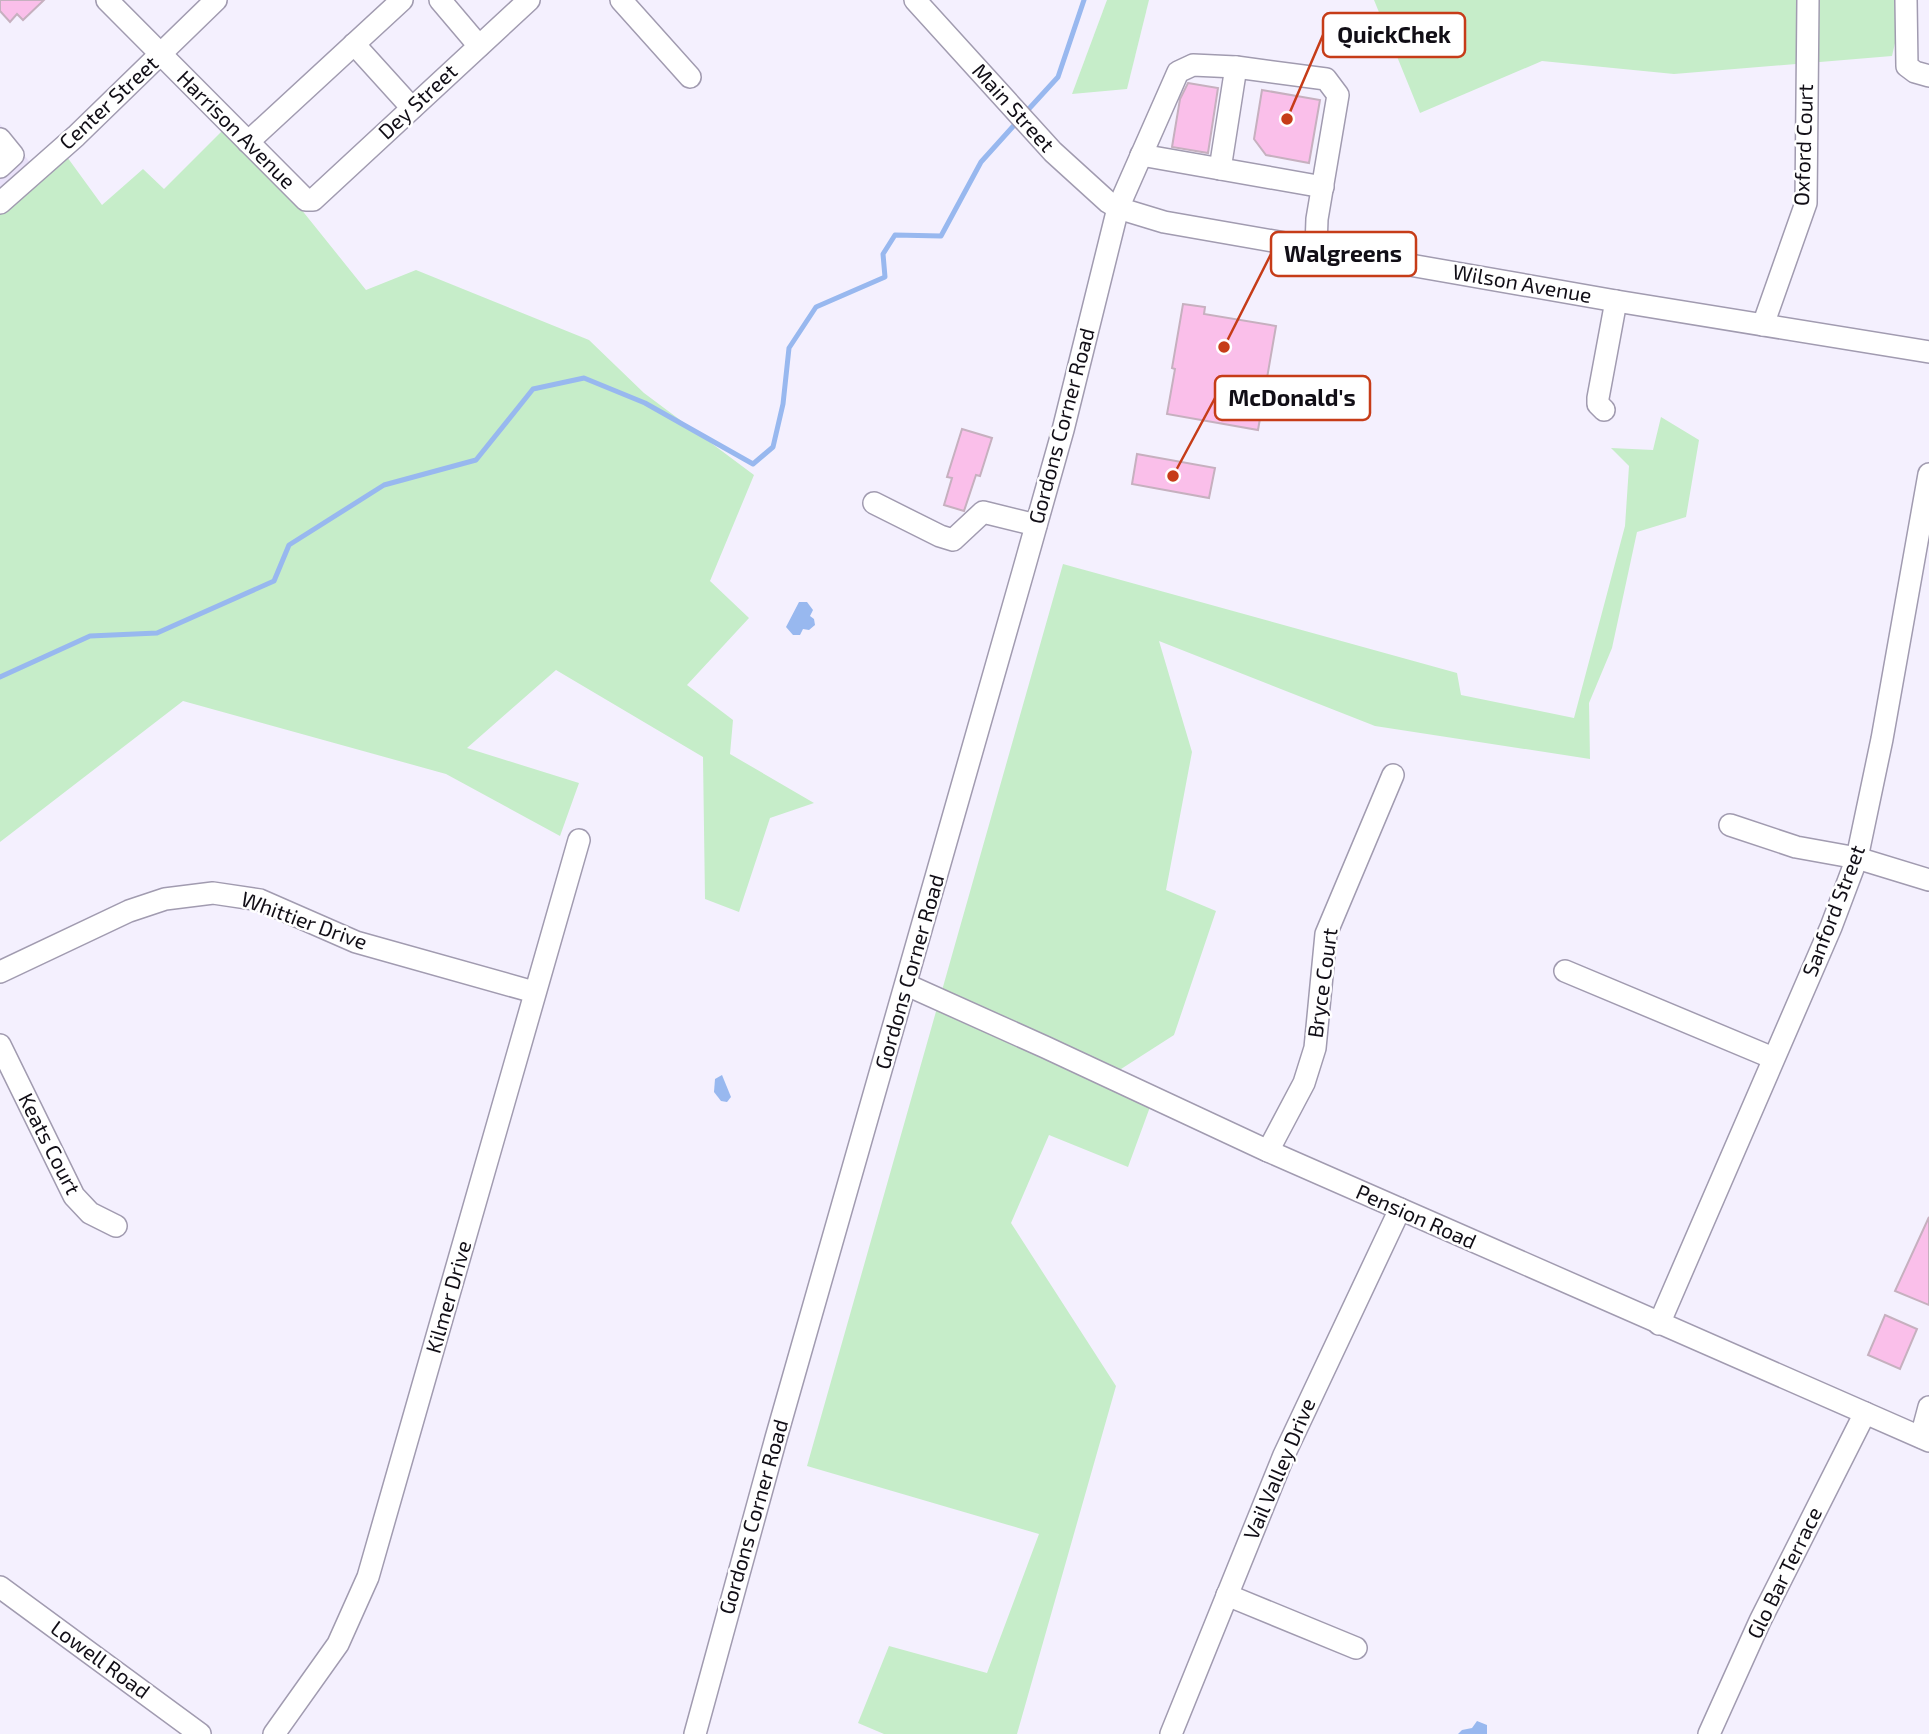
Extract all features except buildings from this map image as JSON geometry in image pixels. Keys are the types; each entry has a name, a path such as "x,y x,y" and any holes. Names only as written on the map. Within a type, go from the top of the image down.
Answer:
{"street":[{"name":"Harrison Avenue","path":"107,0 306,200"},
{"name":"Center Street","path":"0,203 216,0"},
{"path":"247,142 402,0"},
{"path":"440,0 479,46"},
{"name":"Dey Street","path":"306,200 313,200 529,0"},
{"path":"621,0 690,77"},
{"name":"Main Street","path":"915,0 1040,138 1071,169 1118,208"},
{"name":"Oxford Court","path":"1763,325 1806,203 1808,0"},
{"path":"1906,0 1907,66 1915,72 1929,76"},
{"path":"354,44 412,108"},
{"name":"Gordons Corner Road","path":"695,1734 1036,525 1118,208 1178,72 1193,65 1236,67 1326,79 1338,94 1316,247"},
{"path":"1220,169 1236,67"},
{"path":"0,139 13,155 3,164 25,181"},
{"path":"1141,155 1323,187"},
{"name":"Wilson Avenue","path":"1118,208 1164,222 1616,301 1929,352"},
{"path":"1604,410 1598,404 1598,398 1616,301"},
{"name":"Sanford Street","path":"1659,1324 1831,928 1857,858 1925,515 1929,474"},
{"path":"874,503 953,540 983,512 1036,525"},
{"name":"Bryce Court","path":"1268,1151 1304,1083 1315,1048 1325,934 1393,775"},
{"path":"1730,825 1796,847 1857,858 1929,880"},
{"name":"Kilmer Drive","path":"274,1734 338,1644 368,1577 579,840"},
{"name":"Whittier Drive","path":"0,972 130,911 165,899 213,893 260,900 356,942 534,992"},
{"path":"1565,971 1773,1058"},
{"name":"Pension Road","path":"907,985 1268,1151 1925,1439"},
{"name":"Keats Court","path":"0,1045 74,1196 90,1213 116,1226"},
{"name":"Vail Valley Drive","path":"1171,1734 1284,1455 1400,1209"},
{"path":"1925,1439 1929,1407"},
{"name":"Glo Bar Terrace","path":"1709,1734 1766,1610 1865,1413"},
{"name":"Lowell Road","path":"0,1587 200,1734"},
{"path":"1227,1595 1356,1648"}],"shaded area":[{"path":"0,124 38,173 0,207"}],"green space":[{"path":"1107,0 1149,0 1127,89 1072,94"},
{"path":"1374,0 1905,0 1892,56 1674,74 1542,61 1420,113"},
{"path":"231,122 366,290 416,270 589,340 644,393 754,475 710,581 749,618 687,685 733,720 730,754 814,803 770,818 739,912 705,899 703,757 556,670 467,748 579,783 560,836 446,774 183,701 0,842 0,207 62,150 102,205 143,169 164,189"},
{"path":"1661,417 1699,440 1686,517 1637,532 1612,648 1589,703 1590,759 1375,726 1159,641 1192,752 1166,890 1216,911 1174,1035 1107,1078 1150,1107 1128,1167 1049,1135 1011,1223 1116,1386 1017,1734 884,1734 858,1723 889,1646 987,1673 1039,1534 807,1466 1063,564 1457,673 1461,695 1574,718 1625,526 1629,466 1611,448 1653,450"}],"water":[{"path":"799,602 807,602 813,610 810,616 815,625 809,630 803,629 800,635 793,635 786,627"},
{"path":"722,1075 731,1097 727,1102 721,1101 714,1092 715,1079"},
{"path":"1477,1721 1487,1725 1487,1734 1458,1734 1462,1730 1472,1728"}],"waterway":[{"path":"1026,112 1058,77 1084,0"},
{"path":"0,677 90,636 157,633 274,581 289,545 384,485 476,460 533,389 584,378 645,403 753,464 773,447 783,404 789,348 816,307 885,277 883,254 895,235 941,236 981,162 1017,122"}],"place":[{"name":"QuickChek","path":"1287,119"},
{"name":"Walgreens","path":"1224,347"},
{"name":"McDonald's","path":"1173,476"}]}
